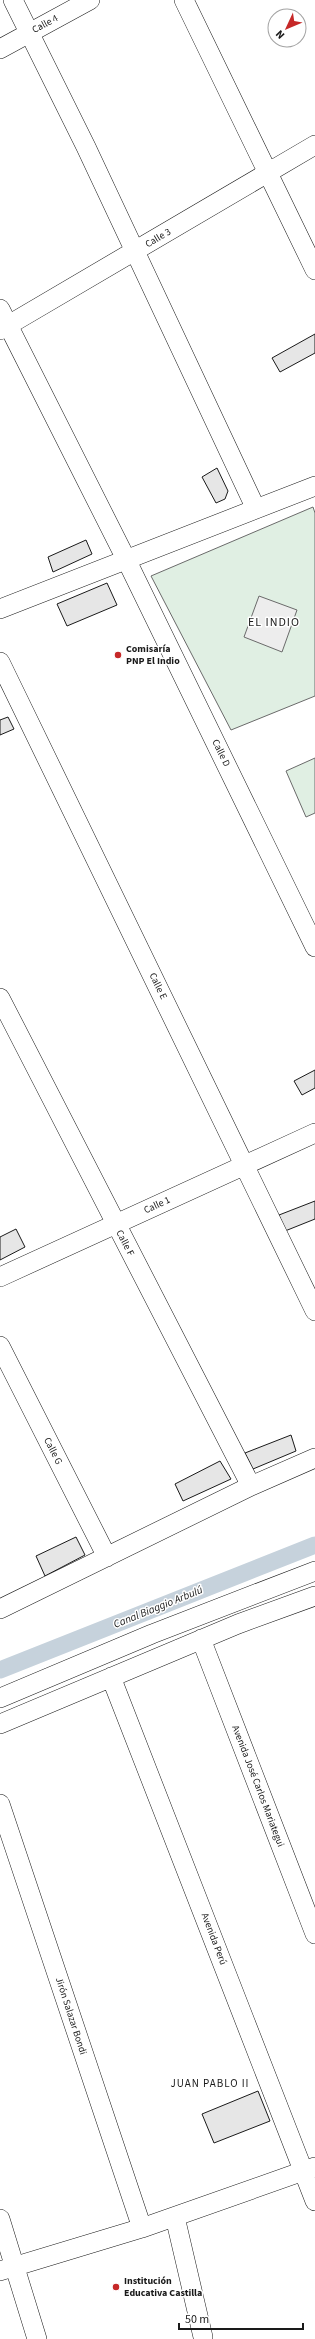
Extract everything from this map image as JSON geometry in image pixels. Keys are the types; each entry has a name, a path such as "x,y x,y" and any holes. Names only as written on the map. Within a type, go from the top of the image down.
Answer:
{"street":[{"path":"12,0 86,147 256,509"},
{"name":"Calle 4","path":"0,49 90,0"},
{"path":"184,0 315,270"},
{"name":"Calle 3","path":"3,322 136,252 315,145"},
{"name":"Calle D","path":"3,322 126,559 315,947"},
{"path":"0,609 315,486"},
{"name":"Calle E","path":"0,662 315,1312"},
{"name":"Calle F","path":"0,998 251,1486"},
{"name":"Calle 1","path":"0,1277 315,1133"},
{"name":"Calle G","path":"0,1346 106,1557"},
{"path":"0,1609 251,1486 315,1458"},
{"path":"0,1698 152,1634 315,1571"},
{"path":"0,1724 202,1639 315,1596"},
{"name":"Avenida José Carlos Mariategui","path":"202,1639 315,1934"},
{"name":"Avenida Perú","path":"111,1677 310,2169 315,2201"},
{"name":"Jirón Salazar Bondi","path":"0,1804 142,2228"},
{"path":"8,2269 142,2228 310,2169"},
{"path":"175,2217 203,2337"},
{"path":"0,2219 8,2269 37,2339"}],"green space":[{"path":"313,507 315,513 315,696 231,730 151,576"},
{"path":"315,758 315,813 306,817 286,771"}],"shaded area":[{"path":"259,596 297,610 282,652 244,637"}],"building":[{"path":"315,334 315,353 280,372 272,358"},
{"path":"217,468 228,491 225,499 216,503 202,477"},
{"path":"86,540 92,554 53,572 48,557"},
{"path":"107,583 117,605 67,626 57,604"},
{"path":"8,717 14,729 0,735 0,720"},
{"path":"315,1070 315,1088 302,1095 294,1081"},
{"path":"315,1201 315,1219 285,1231 279,1215"},
{"path":"16,1229 25,1247 0,1260 0,1237"},
{"path":"291,1435 296,1451 253,1469 245,1453"},
{"path":"220,1461 231,1479 183,1501 175,1484"},
{"path":"76,1537 85,1555 45,1576 36,1556"},
{"path":"258,2091 270,2121 214,2143 202,2114"}],"waterway":[{"name":"Canal Biaggio Arbulú","path":"0,1670 315,1545"}],"place":[{"name":"Comisaría PNP El Indio","path":"118,655"},
{"name":"Institución Educativa Castilla","path":"116,2287"}],"district":[{"name":"EL INDIO","path":"274,622"},
{"name":"JUAN PABLO II","path":"210,2083"}]}
